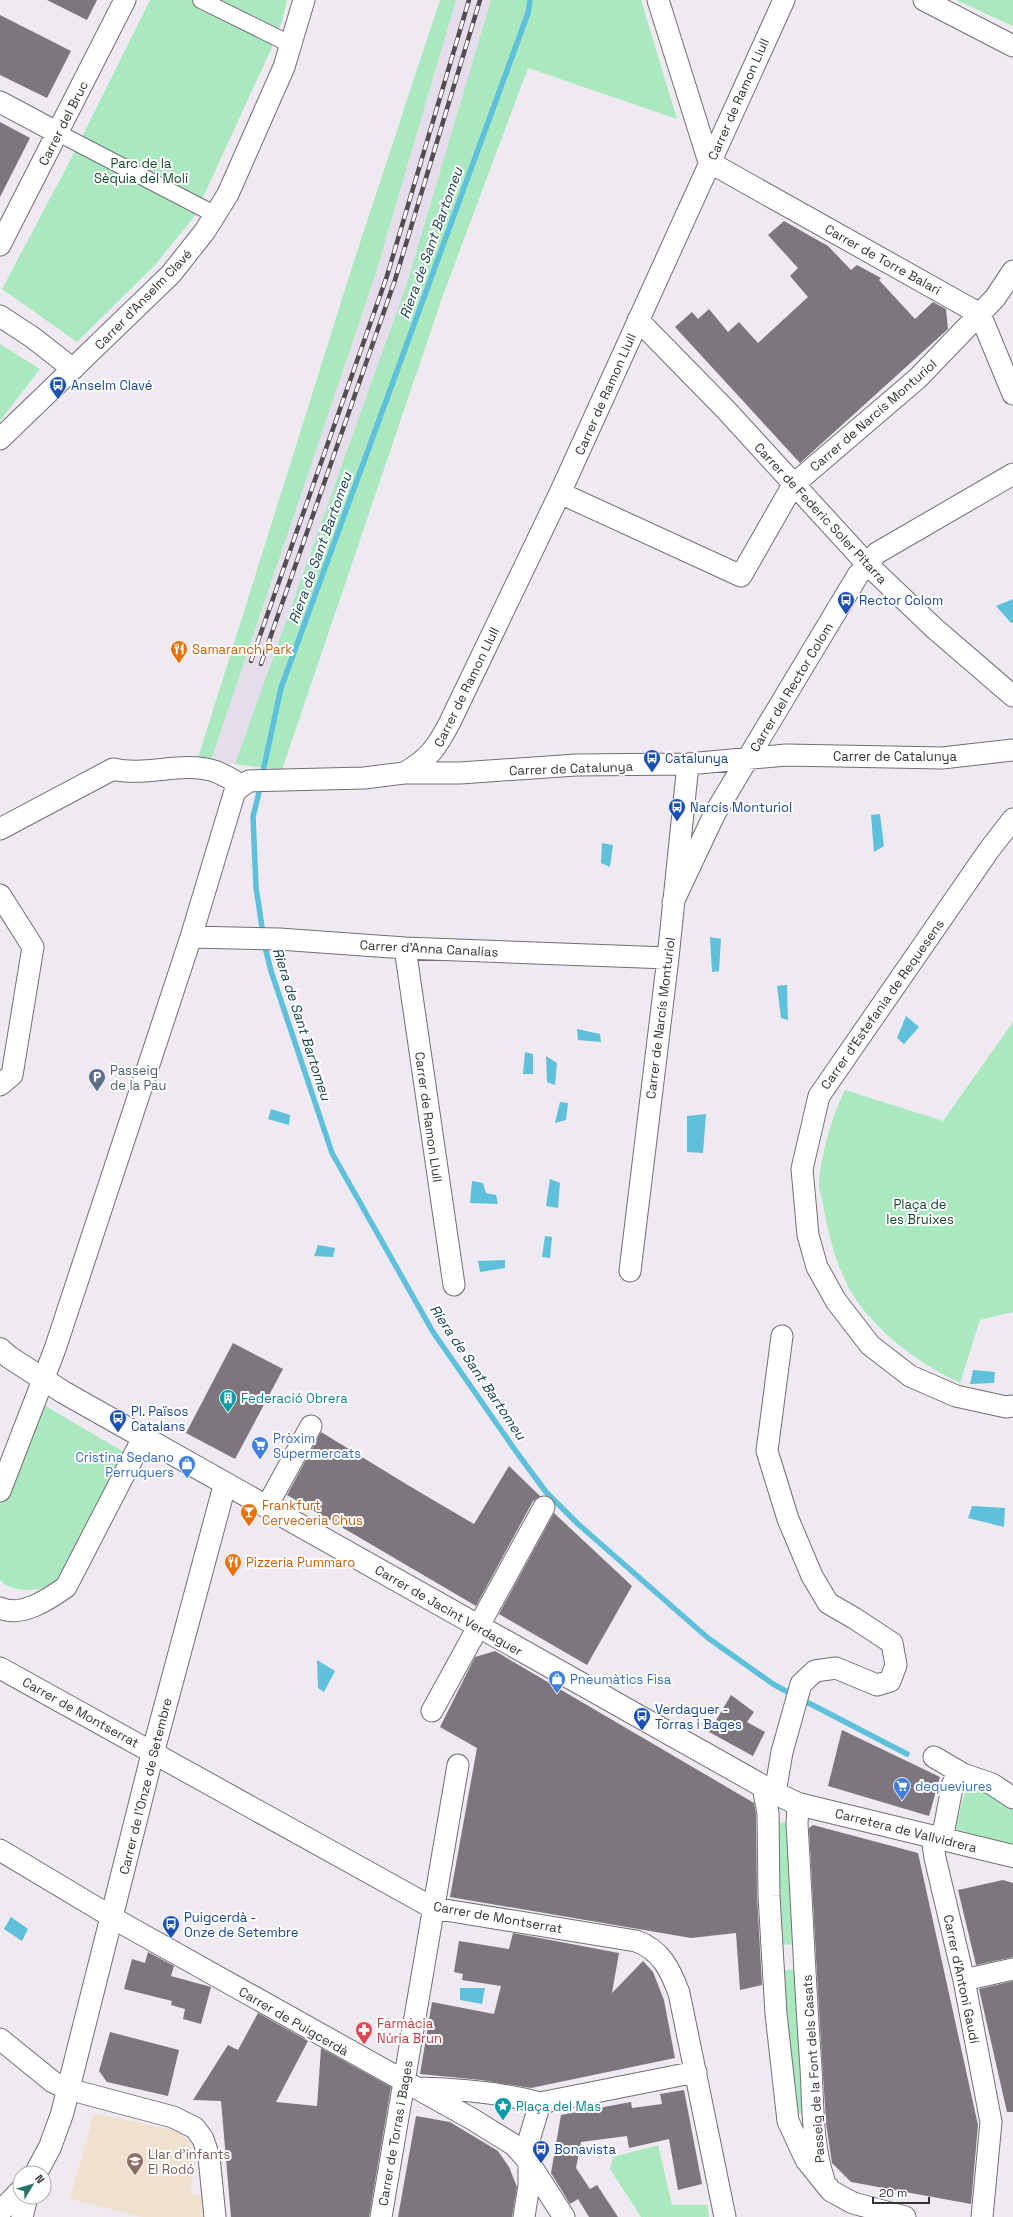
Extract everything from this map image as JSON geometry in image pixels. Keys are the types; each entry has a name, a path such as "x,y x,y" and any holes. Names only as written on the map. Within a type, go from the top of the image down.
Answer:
{"main road":[{"name":"Carrer de Jacint Verdaguer","path":"0,1349 44,1381 144,1436 225,1484 267,1506 769,1790 798,1804"},
{"name":"Carrer de l'Onze de Setembre","path":"40,2165 50,2147 68,2089 153,1752 225,1484"},
{"name":"Carretera de Vallvidrera","path":"798,1804 1013,1856"}],"street":[{"name":"Carrer del Bruc","path":"0,245 125,0"},
{"path":"201,0 292,44"},
{"name":"Carrer d'Anselm Clavé","path":"0,439 171,274 216,215 242,163 292,44 304,0"},
{"path":"658,0 709,162"},
{"name":"Carrer de Ramon Llull","path":"404,773 420,765 433,752 440,741 560,493 709,162 784,0"},
{"path":"924,0 1013,46"},
{"path":"0,102 216,215"},
{"name":"Carrer de Torre Balarí","path":"709,162 980,314"},
{"name":"Carrer de Narcís Monturiol","path":"793,485 918,378 1005,286 1013,271"},
{"path":"980,314 1013,394"},
{"path":"0,316 32,337 73,370"},
{"name":"Carrer de Federic Soler Pitarra","path":"638,320 727,411 793,485 817,508 867,564 934,628 1013,696"},
{"name":"Carrer del Rector Colom","path":"673,902 715,813 858,575 877,553 1013,474"},
{"path":"560,493 741,576 793,485"},
{"name":"Carrer de Catalunya","path":"245,783 284,780 364,778 404,773 460,773 576,766 688,764 786,755 942,758 1013,750"},
{"name":"Carrer de Narcís Monturiol","path":"630,1271 668,958 688,764"},
{"path":"0,829 113,769 129,773 186,768 213,771 245,783"},
{"path":"0,1491 44,1381 191,937 235,791 245,783"},
{"name":"Carrer d'Estefania de Requesens","path":"1013,819 980,863 819,1096 802,1169 808,1235 818,1267 836,1301 870,1345 910,1376 956,1396 1006,1407 1013,1406"},
{"path":"0,894 33,948 12,1075 0,1085"},
{"name":"Carrer d'Anna Canalias","path":"191,937 279,939 405,948 668,958"},
{"name":"Carrer de Ramon Llull","path":"405,948 454,1285"},
{"path":"769,1790 782,1752 801,1684 815,1671 836,1668 877,1685 890,1681 896,1665 892,1643 828,1603 812,1576 788,1519 768,1451 782,1336"},
{"path":"267,1506 311,1426"},
{"path":"0,1608 8,1612 44,1604 66,1587 144,1436"},
{"path":"432,1710 544,1507"},
{"name":"Carrer de Montserrat","path":"0,1668 433,1908 636,1941 653,1949 666,1965 679,1993 725,2217"},
{"path":"934,1757 963,1774 992,1784 1013,1798"},
{"name":"Carrer de Torras i Bages","path":"380,2217 410,2085 433,1908 458,1765"},
{"name":"Carrer d'Antoni Gaudí","path":"963,1774 953,1783 937,1838 935,1858 964,1980 991,2122 982,2217"},
{"name":"Passeig de la Font dels Casats","path":"769,1790 768,1854 776,2014 788,2121 806,2160 825,2184 840,2197 853,2203 905,2217"},
{"name":"Passeig de la Font dels Casats","path":"798,1804 797,1824 815,2127 820,2169 825,2184"},
{"name":"Carrer de Puigcerdà","path":"0,1850 112,1917 514,2145 528,2161 564,2217"},
{"path":"773,1955 804,1954"},
{"path":"964,1980 1013,1968"},
{"path":"0,2039 53,2082 68,2089 173,2117 195,2128 203,2139 209,2157 215,2217"},
{"path":"410,2085 464,2090 522,2098 540,2103 696,2072"},
{"path":"524,2217 529,2185 529,2140 540,2103"},
{"path":"788,2121 803,2127 815,2127"},
{"path":"0,2212 12,2200"},
{"path":"22,2217 25,2205"}],"shaded area":[{"path":"456,0 491,0 407,283 235,764 211,760 375,276"},
{"name":"Llar d'infants El Rodó","path":"94,2113 177,2131 189,2142 196,2160 190,2193 203,2197 204,2217 142,2217 70,2199"}],"green space":[{"name":"Parc de la Sèquia del Molí","path":"150,0 287,0 283,18 273,45 194,217 155,265 77,342 2,289 72,157"},
{"path":"440,0 456,0 375,276 211,760 198,758 353,264"},
{"path":"491,0 641,0 677,119 528,68 442,298 282,770 235,764 407,283"},
{"path":"956,0 1013,0 1013,26"},
{"path":"0,344 40,369 0,421"},
{"name":"Plaça de les Bruixes","path":"1013,1022 1013,1312 980,1320 960,1383 922,1362 888,1336 868,1315 851,1292 844,1279 830,1238 819,1186 821,1163 832,1124 845,1090 943,1121"},
{"path":"32,1398 129,1455 62,1584 46,1588 21,1590 6,1585 0,1580 0,1489"},
{"path":"967,1784 1013,1802 1013,1846 955,1829"},
{"path":"789,1822 797,1944 780,1945 773,1823"},
{"path":"799,1969 810,2112 793,2114 782,1970"},
{"path":"658,2145 672,2205 707,2205 709,2217 641,2217 610,2169 613,2157"}],"water":[{"path":"1013,599 1013,622 1011,623 996,606"},
{"path":"880,814 884,846 874,852 871,815"},
{"path":"602,843 613,845 610,867 601,863"},
{"path":"710,937 721,939 719,971 712,972"},
{"path":"787,985 788,1020 781,1018 777,986"},
{"path":"906,1016 919,1027 904,1044 897,1038"},
{"path":"577,1029 600,1034 601,1042 578,1040"},
{"path":"525,1052 533,1054 533,1074 523,1074"},
{"path":"546,1056 557,1063 555,1085 547,1082"},
{"path":"560,1102 568,1103 566,1120 555,1123"},
{"path":"271,1109 290,1115 289,1125 268,1119"},
{"path":"706,1114 703,1153 687,1152 687,1116"},
{"path":"550,1179 560,1183 558,1208 546,1206"},
{"path":"472,1181 483,1183 486,1193 496,1195 498,1204 470,1203"},
{"path":"545,1236 552,1237 550,1258 542,1257"},
{"path":"318,1245 335,1248 333,1257 314,1256"},
{"path":"505,1260 505,1268 480,1272 478,1261"},
{"path":"973,1370 995,1372 994,1383 970,1384"},
{"path":"972,1506 1005,1508 1004,1527 968,1518"},
{"path":"317,1660 335,1671 324,1692 318,1688"},
{"path":"11,1917 28,1929 22,1941 4,1929"},
{"path":"460,1988 485,1988 482,2004 460,2000"}],"building":[{"path":"47,0 97,0 87,20"},
{"path":"0,15 71,51 47,98 0,75"},
{"path":"0,122 30,138 0,197"},
{"path":"784,221 828,246 851,270 857,265 881,278 879,280 915,319 933,302 946,309 948,329 800,463 675,327 692,312 698,319 709,309 728,332 739,322 758,343 808,297 790,276 798,268 768,235"},
{"name":"Federació Obrera","path":"233,1343 283,1369 235,1459 186,1433"},
{"path":"321,1432 474,1524 509,1466 540,1496 533,1501 476,1606 287,1495"},
{"path":"554,1513 632,1586 587,1665 499,1614"},
{"path":"495,1651 754,1803 756,1814 757,1896 762,1985 740,1990 736,1933 691,1938 450,1897 477,1748 440,1727 475,1657"},
{"path":"731,1695 754,1712 747,1722 765,1732 753,1756 709,1732"},
{"path":"842,1730 940,1777 929,1816 828,1786"},
{"path":"813,1825 918,1853 978,2125 971,2204 851,2182 832,2163 826,2123 817,1976 809,1828"},
{"path":"1003,1880 1013,1883 1013,1957 976,1965 958,1890"},
{"path":"513,1933 619,1953 612,1993 643,1961 653,1972 664,2000 675,2058 531,2088 481,2080 420,2074 432,2002 494,2014 501,1986 462,1980 463,1974 454,1972 459,1941 509,1949"},
{"path":"148,1952 174,1966 171,1976 211,1987 201,2024 183,2019 185,2009 171,2005 172,2001 124,1989 132,1959 145,1963"},
{"path":"1013,1981 1013,2112 1007,2112 979,1989"},
{"path":"258,2013 308,2041 276,2102 317,2106 321,2048 391,2087 369,2217 231,2217 221,2101 193,2100 228,2045 238,2050"},
{"path":"110,2032 179,2050 168,2096 107,2082 99,2071"},
{"path":"684,2090 702,2184 678,2190 669,2139 629,2148 627,2136 581,2142 576,2168 590,2189 597,2185 618,2217 589,2217 578,2199 570,2204 551,2173 561,2115 631,2102 632,2108 662,2104 660,2094"},
{"path":"416,2116 450,2122 498,2151 509,2167 517,2187 512,2217 398,2217"}],"waterway":[{"name":"Riera de Sant Bartomeu","path":"262,776 281,688 528,13 530,0"},
{"name":"Riera de Sant Bartomeu","path":"261,784 253,817 256,887 263,934"},
{"name":"Riera de Sant Bartomeu","path":"264,943 271,971 332,1153 433,1332 515,1450 546,1492 578,1524 708,1638 773,1684 793,1695"},
{"name":"Riera de Sant Bartomeu","path":"801,1699 907,1754"}],"railway":[{"path":"251,661 387,276 469,0"},
{"path":"261,664 395,280 480,0"}],"place":[{"name":"Anselm Clavé","path":"58,400"},
{"name":"Rector Colom","path":"846,615"},
{"name":"Samaranch Park","path":"179,664"},
{"name":"Catalunya","path":"652,773"},
{"name":"Narcís Monturiol","path":"677,822"},
{"name":"Passeig de la Pau","path":"97,1092"},
{"name":"Federació Obrera","path":"228,1413"},
{"name":"Pl. Països Catalans","path":"118,1433"},
{"name":"Pròxim Supermercats","path":"260,1460"},
{"name":"Cristina Sedano Perruquers","path":"187,1479"},
{"name":"Frankfurt Cerveceria Chus","path":"249,1527"},
{"name":"Pizzeria Pummaro","path":"233,1577"},
{"name":"Pneumàtics Fisa","path":"557,1694"},
{"name":"Verdaguer - Torras i Bages","path":"642,1731"},
{"name":"dequeviures","path":"902,1801"},
{"name":"Puigcerdà - Onze de Setembre","path":"171,1939"},
{"name":"Farmàcia Núria Brun","path":"364,2045"},
{"name":"Plaça del Mas","path":"503,2121"},
{"name":"Bonavista","path":"541,2164"},
{"name":"Llar d'infants El Rodó","path":"135,2176"}]}
